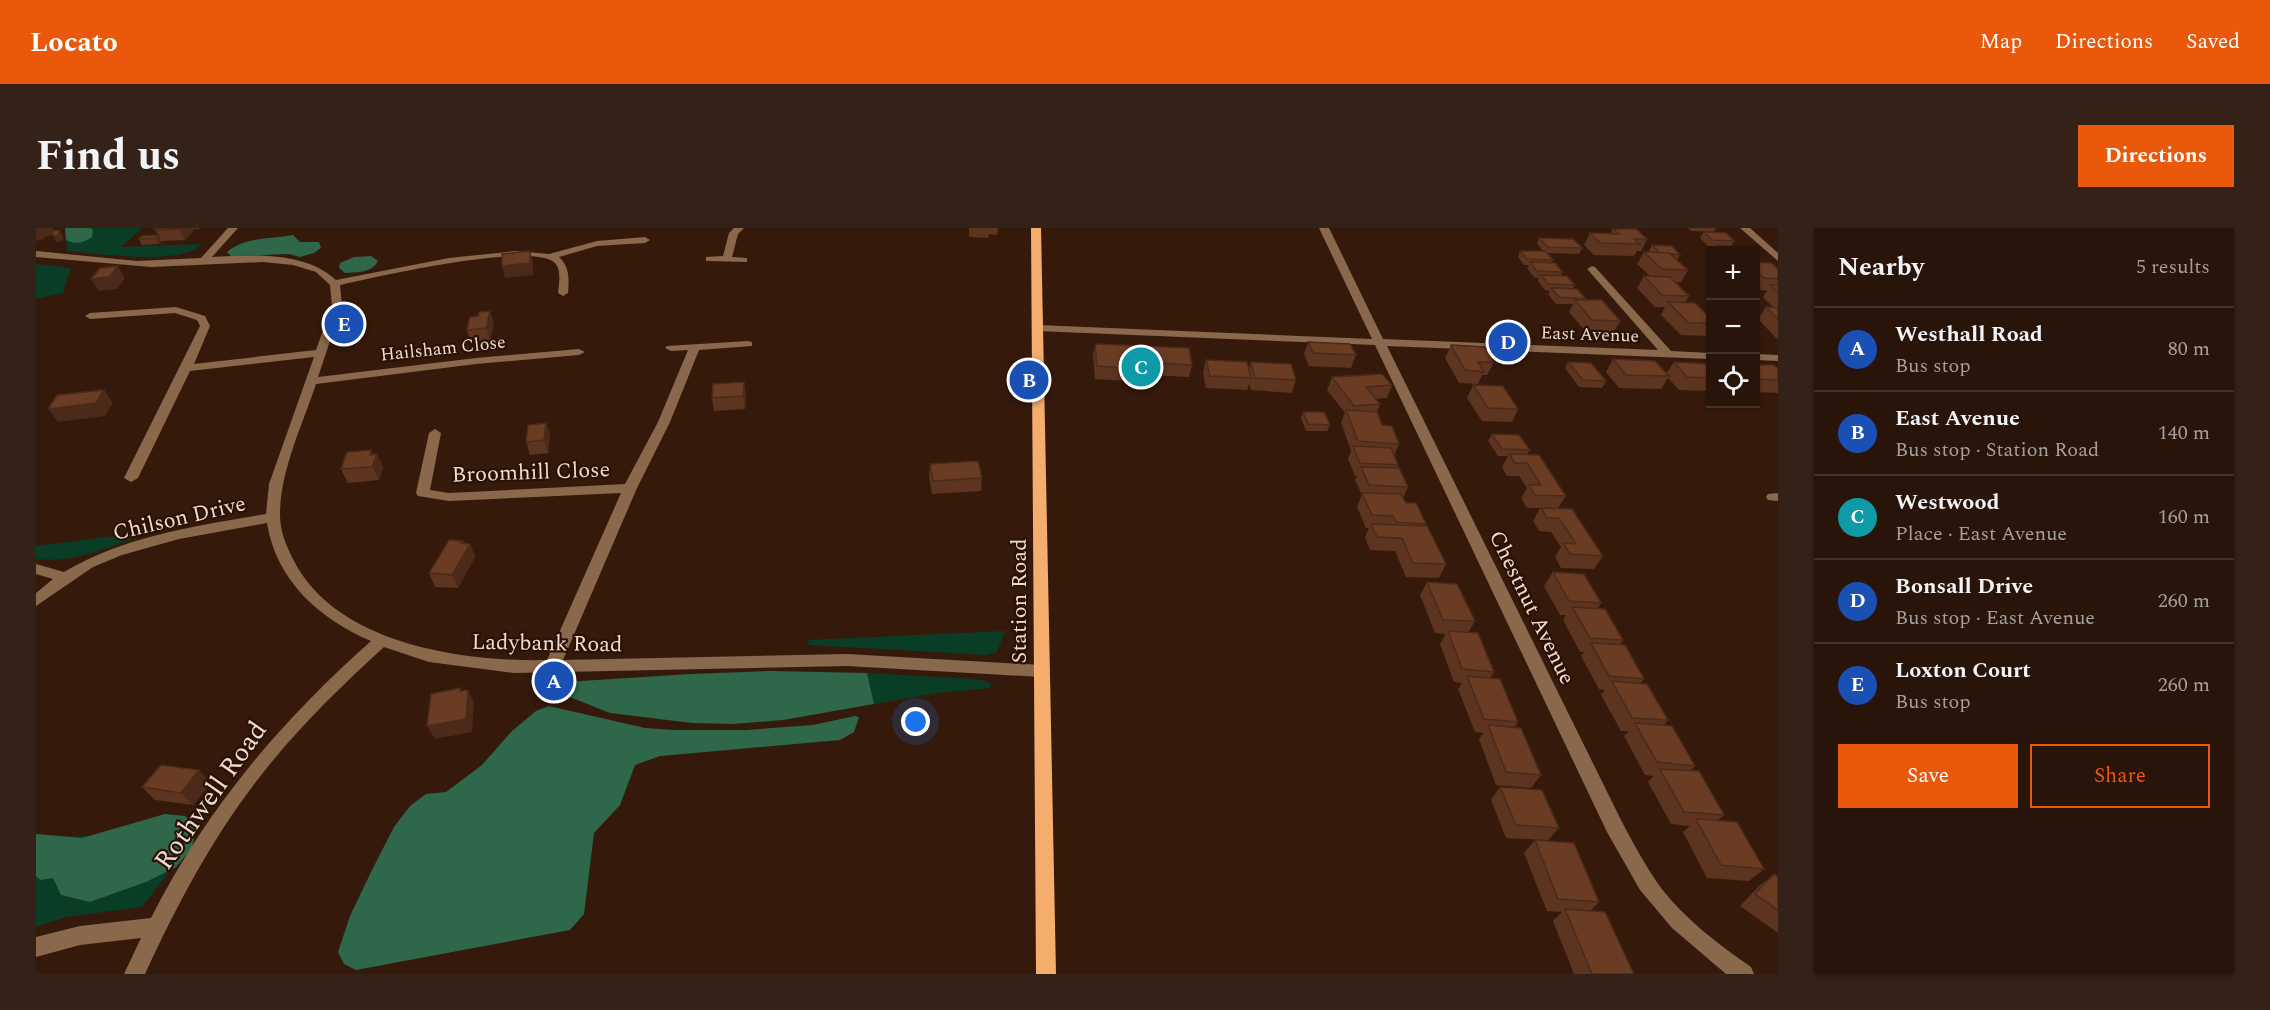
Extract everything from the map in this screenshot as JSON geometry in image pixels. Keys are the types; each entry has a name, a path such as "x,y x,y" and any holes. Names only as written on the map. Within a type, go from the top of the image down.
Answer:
{"main road":[{"name":"Station Road","path":"1036,228 1046,974"}],"street":[{"path":"203,262 233,228"},
{"path":"727,259 734,233 739,228"},
{"name":"Chestnut Avenue","path":"1324,228 1614,826 1660,901 1697,937 1744,974"},
{"path":"1745,228 1778,258"},
{"path":"552,256 574,247 605,241 645,240"},
{"path":"36,254 120,262 203,262 250,259 286,261 320,271 334,283 413,266 476,257 537,254 552,256 558,260 565,274 562,293"},
{"path":"710,259 744,260"},
{"path":"1592,269 1668,355"},
{"name":"Ladybank Road","path":"334,283 339,298 276,484 273,517 280,548 295,578 304,589 332,613 404,649 454,661 514,667 847,660 1042,671"},
{"path":"90,316 176,310 201,318 205,326 186,369 131,477"},
{"path":"121,327 132,313"},
{"name":"East Avenue","path":"1037,328 1706,356"},
{"path":"671,348 748,344"},
{"path":"552,667 630,488 664,422 695,347"},
{"name":"Hailsham Close","path":"311,381 476,361 579,352"},
{"path":"186,369 321,353"},
{"path":"1760,357 1778,358"},
{"name":"Broomhill Close","path":"435,433 423,493 449,497 630,488"},
{"name":"Chilson Drive","path":"36,602 65,577 95,560 126,547 273,517"},
{"path":"36,569 65,577"},
{"name":"Rothwell Road","path":"134,974 155,927 182,878 240,789 296,722 382,640"},
{"path":"36,947 61,938 92,932 155,927"}],"green space":[{"path":"65,228 142,228 121,247 202,244 191,251 157,257 67,251"},
{"path":"65,228 90,228 93,230 92,237 79,243 70,242 66,240"},
{"path":"293,235 300,242 319,242 321,248 314,253 300,257 289,254 231,256 227,252 250,241"},
{"path":"371,256 378,261 368,270 345,273 339,268 340,263 354,257"},
{"path":"36,264 71,268 63,293 36,299"},
{"path":"163,530 86,555 54,560 36,559 36,546"},
{"path":"1005,631 997,652 986,655 808,645 809,640"},
{"path":"771,671 867,673 874,704 783,720 733,724 692,723 610,713 562,694 565,682"},
{"path":"867,673 972,679 991,684 990,688 937,693 874,704"},
{"path":"549,706 645,728 674,730 747,730 813,725 859,717 854,732 840,740 660,756 635,765 620,805 594,833 584,914 570,930 356,970 344,964 338,952 350,916 394,827 410,806 426,794 446,792 482,765 512,731 536,711"},
{"path":"165,814 185,816 196,827 192,848 176,867 146,882 90,902 61,895 53,878 40,880 36,876 36,834 82,838"},
{"path":"190,833 172,868 142,907 66,917 36,927 36,840 52,837"}],"building":[{"path":"157,228 179,228 156,230"},
{"path":"1613,229 1636,229 1647,239 1634,239 1640,244 1600,243 1590,233 1619,234"},
{"path":"59,230 59,235 53,236 52,231"},
{"path":"1704,232 1726,233 1734,241 1712,240"},
{"path":"159,235 155,238 139,239 142,236"},
{"path":"1539,238 1573,239 1582,248 1548,247"},
{"path":"1652,245 1672,246 1680,255 1659,252"},
{"path":"530,251 530,263 502,266 502,254"},
{"path":"1520,251 1545,251 1553,260 1527,259"},
{"path":"1644,252 1669,253 1688,270 1662,269"},
{"path":"1530,262 1555,263 1563,272 1537,271"},
{"path":"1760,262 1771,263 1778,269 1778,279 1764,278 1760,274"},
{"path":"118,266 109,277 91,279 100,268"},
{"path":"1541,275 1567,276 1575,285 1548,284"},
{"path":"1644,276 1670,277 1689,296 1662,295"},
{"path":"1771,285 1778,285 1778,292"},
{"path":"1551,288 1577,289 1586,299 1559,297"},
{"path":"1575,300 1602,300 1620,321 1592,320"},
{"path":"1668,302 1695,303 1706,314 1706,323 1689,323"},
{"path":"1766,307 1778,308 1778,319"},
{"path":"490,311 486,328 467,330 470,317 478,316 479,312"},
{"path":"1308,342 1350,344 1356,355 1313,353"},
{"path":"1095,344 1189,348 1192,365 1129,361 1130,368 1097,366"},
{"path":"1451,345 1485,347 1494,362 1478,362 1484,372 1465,370"},
{"path":"1613,359 1655,361 1669,376 1626,375"},
{"path":"1206,360 1247,362 1251,378 1210,376"},
{"path":"1251,362 1291,364 1296,380 1255,378"},
{"path":"1568,362 1591,363 1606,381 1583,380"},
{"path":"1674,362 1706,364 1706,378 1687,377"},
{"path":"1760,365 1774,365 1778,369 1778,380 1760,379"},
{"path":"1382,374 1392,385 1366,387 1380,404 1354,406 1332,377"},
{"path":"744,382 743,396 712,398 713,384"},
{"path":"1473,385 1503,386 1518,409 1488,408"},
{"path":"104,390 96,403 48,409 57,395"},
{"path":"1346,410 1377,412 1382,425 1392,426 1399,444 1358,441"},
{"path":"1303,412 1324,412 1330,425 1308,424"},
{"path":"546,423 544,440 526,442 528,425"},
{"path":"1492,434 1519,435 1530,450 1502,449"},
{"path":"1353,446 1391,448 1398,465 1360,463"},
{"path":"371,450 370,455 377,454 372,467 341,469 347,452"},
{"path":"1509,454 1539,455 1566,496 1535,495 1529,485 1541,485 1527,463 1515,463"},
{"path":"978,461 982,478 933,481 930,464"},
{"path":"1361,467 1399,468 1408,487 1369,485"},
{"path":"1362,493 1401,494 1406,503 1416,503 1426,524 1396,522 1393,516 1372,515"},
{"path":"1541,508 1572,509 1603,556 1570,554 1563,543 1576,544 1559,518 1547,518"},
{"path":"1371,524 1427,526 1446,564 1413,563 1402,538 1377,537"},
{"path":"449,540 470,544 452,575 429,573"},
{"path":"1553,572 1584,574 1601,603 1569,601"},
{"path":"1427,582 1457,584 1475,621 1443,620"},
{"path":"1572,607 1605,609 1623,640 1590,638"},
{"path":"1448,631 1478,633 1494,672 1462,669"},
{"path":"1591,643 1625,645 1644,679 1609,676"},
{"path":"1467,676 1500,679 1518,722 1484,719"},
{"path":"1612,681 1647,684 1668,720 1632,718"},
{"path":"460,688 460,691 468,690 466,719 427,726 431,694"},
{"path":"1635,723 1672,726 1695,766 1657,762"},
{"path":"1488,725 1521,728 1541,775 1506,772"},
{"path":"161,765 199,770 181,793 142,787"},
{"path":"1660,769 1699,771 1724,815 1684,812"},
{"path":"1500,787 1542,790 1559,828 1516,825"},
{"path":"1696,819 1737,822 1764,869 1721,865"},
{"path":"1535,840 1574,843 1599,902 1558,899"},
{"path":"1774,874 1778,877 1778,910 1755,894"},
{"path":"1565,909 1605,912 1634,974 1592,974"}],"place":[{"name":"Loxton Court","path":"344,324"},
{"name":"Bonsall Drive","path":"1508,342"},
{"name":"Westwood","path":"1141,367"},
{"name":"East Avenue","path":"1029,380"},
{"name":"Westhall Road","path":"554,681"}]}
